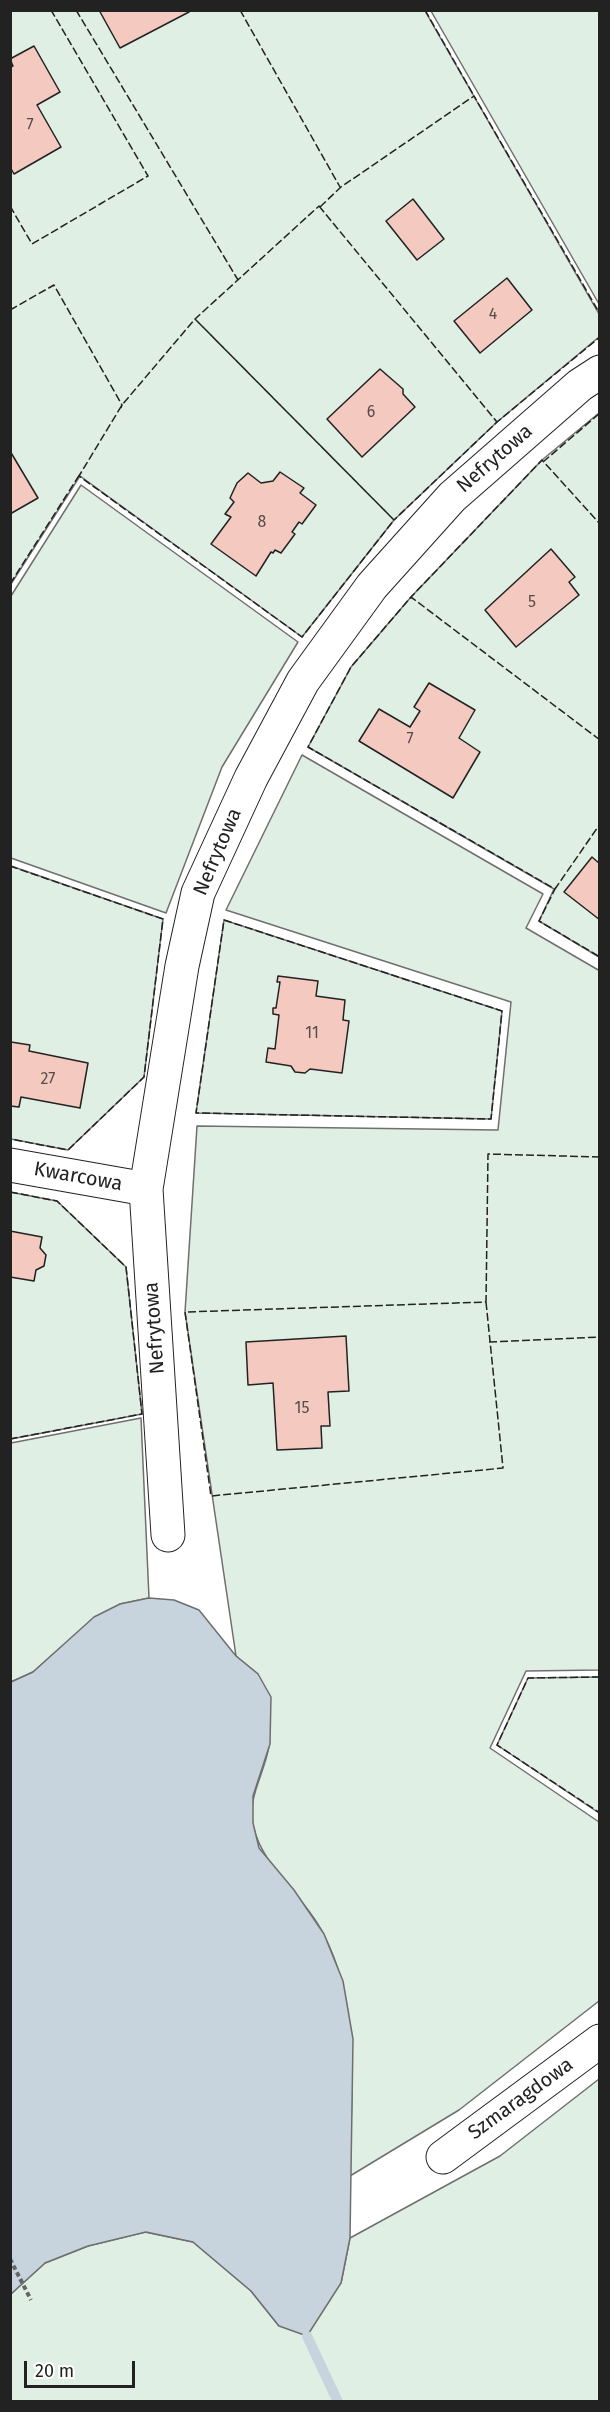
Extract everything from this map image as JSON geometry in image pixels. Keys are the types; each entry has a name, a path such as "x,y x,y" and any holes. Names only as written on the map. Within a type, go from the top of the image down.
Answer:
{"street":[{"name":"Nefrytowa","path":"168,1536 146,1190 182,966 198,893 251,778 303,681 372,586 452,497 580,385 600,372"},
{"name":"Kwarcowa","path":"10,1165 146,1190"},
{"name":"Szmaragdowa","path":"443,2157 600,2041"}],"path":[{"path":"10,2259 31,2300"}],"green space":[{"path":"10,11 425,11 599,314 599,337 497,422 394,520 302,637 80,476 11,584"},
{"path":"431,11 599,11 599,304"},
{"path":"599,413 599,957 539,921 554,889 308,747 351,667 411,597 542,460"},
{"path":"81,485 298,642 222,767 166,913 11,858 11,596"},
{"path":"302,755 543,894 526,928 600,971 599,1670 526,1671 490,1748 599,1822 599,2001 459,2110 350,2176 352,2053 345,1993 324,1935 306,1907 265,1855 253,1825 252,1805 267,1756 269,1731 258,1674 236,1656 185,1312 197,1126 498,1130 511,1002 226,910"},
{"path":"11,866 163,919 144,1077 68,1150 11,1139"},
{"path":"224,920 502,1011 491,1119 196,1113"},
{"path":"10,1192 57,1201 126,1267 142,1414 11,1439"},
{"path":"141,1418 149,1598 120,1604 60,1648 33,1672 11,1682 11,1443"},
{"path":"600,1677 599,1813 497,1745 528,1678"},
{"path":"599,2079 599,2401 11,2402 11,2294 45,2263 88,2246 145,2232 193,2242 251,2291 279,2326 341,2283 350,2238 500,2156"}],"shaded area":[{"path":"149,1598 174,1600 199,1610 236,1656 258,1674 271,1697 270,1744 253,1796 253,1823 259,1848 294,1890 324,1934 343,1981 353,2039 350,2238 341,2283 307,2336 279,2326 251,2291 193,2242 146,2232 88,2246 45,2263 11,2294 11,1682 33,1672 94,1617 120,1604"}],"building":[{"path":"99,10 189,10 189,12 120,48"},
{"path":"34,46 60,92 37,105 61,147 14,174 10,167 10,68 13,66 10,59"},
{"path":"413,199 444,239 417,260 386,221"},
{"path":"507,278 532,310 480,353 454,321"},
{"path":"380,369 403,389 403,394 415,407 362,457 327,419"},
{"path":"10,451 38,498 10,514"},
{"path":"280,472 304,488 300,493 316,505 302,524 299,522 292,532 295,534 281,553 275,550 271,552 256,576 211,544 231,517 225,514 234,502 230,498 237,483 248,473 261,483 273,481"},
{"path":"551,549 575,577 569,582 579,595 516,647 485,610"},
{"path":"429,683 475,710 459,738 480,752 453,798 359,741 379,709 410,727 420,711 414,707"},
{"path":"592,857 600,864 600,920 564,892"},
{"path":"278,976 318,981 316,996 345,1000 343,1020 349,1021 342,1073 310,1069 305,1073 295,1072 291,1066 266,1062 268,1048 275,1049 279,1015 273,1014 273,1008 276,1008 280,982 277,982"},
{"path":"10,1036 11,1042 30,1045 29,1051 88,1063 80,1108 21,1097 19,1107 10,1106"},
{"path":"10,1231 42,1237 40,1248 46,1255 44,1266 36,1270 34,1281 10,1277"},
{"path":"346,1336 349,1391 328,1392 330,1426 321,1426 322,1448 277,1450 273,1383 248,1385 246,1342"}],"waterway":[{"path":"307,2336 338,2402"}],"fence":[{"path":"10,206 32,244 148,176 51,10"},
{"path":"76,10 238,280"},
{"path":"240,10 340,187"},
{"path":"425,10 474,96"},
{"path":"320,207 341,187 474,96 600,314"},
{"path":"319,206 497,422 394,520 195,319 319,206"},
{"path":"10,310 54,285 122,405 121,408"},
{"path":"195,319 394,520 302,637 79,476 122,405 195,319"},
{"path":"495,420 497,422 600,337"},
{"path":"543,462 600,413"},
{"path":"413,599 411,597 542,460 600,524"},
{"path":"10,584 80,474"},
{"path":"600,740 411,597 351,667 308,747 555,889 600,824"},
{"path":"10,866 163,919 144,1077 68,1150 10,1139"},
{"path":"556,887 539,921 600,957"},
{"path":"224,920 502,1011 491,1119 196,1113 224,920"},
{"path":"486,1303 488,1154 600,1157"},
{"path":"10,1192 57,1201 126,1267 142,1414 10,1439"},
{"path":"486,1302 503,1468 211,1496 185,1312 486,1302"},
{"path":"489,1342 600,1337"},
{"path":"600,1677 528,1678 497,1745 600,1813"}]}
